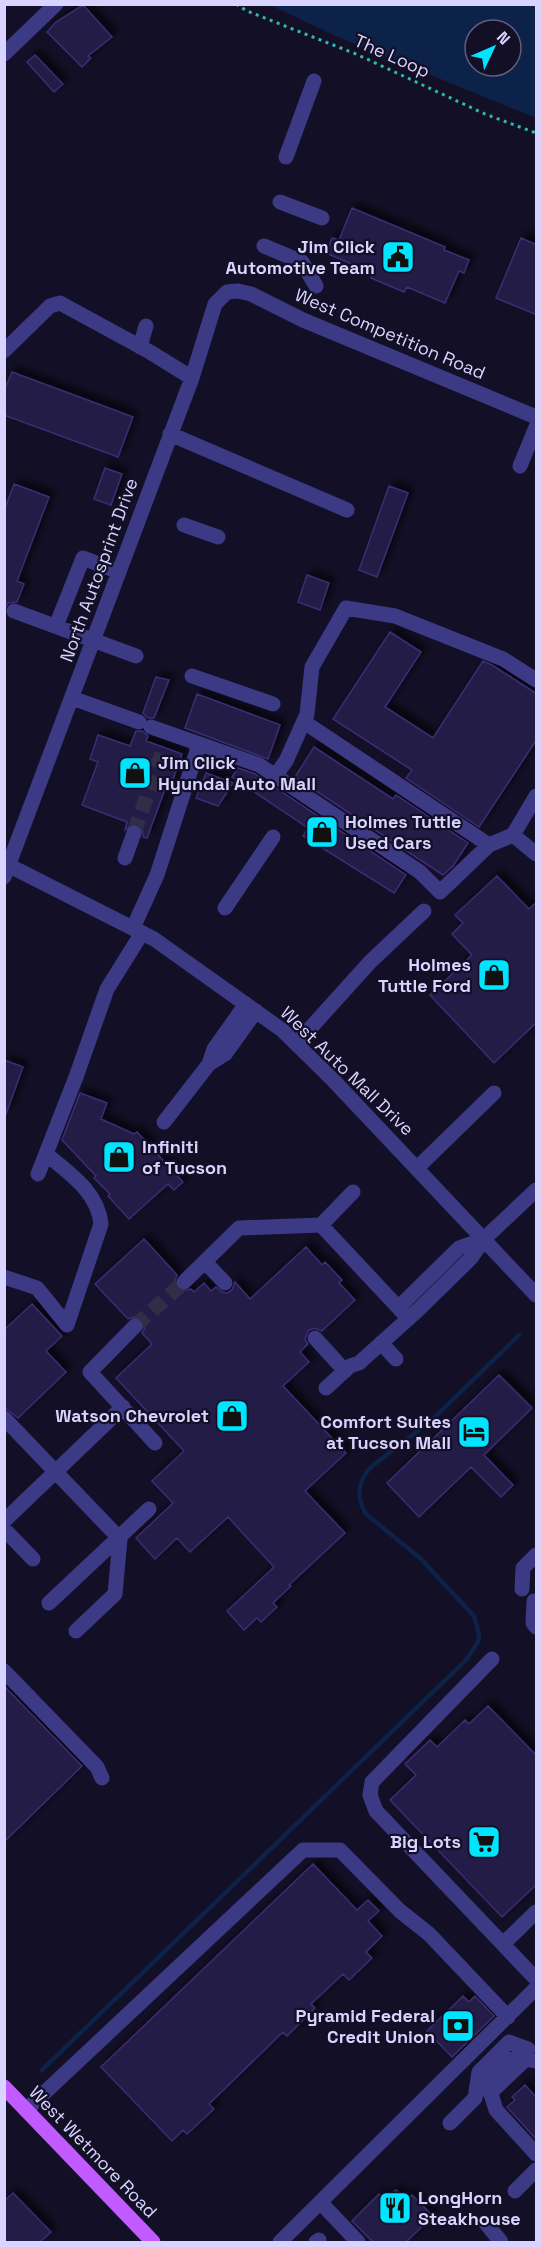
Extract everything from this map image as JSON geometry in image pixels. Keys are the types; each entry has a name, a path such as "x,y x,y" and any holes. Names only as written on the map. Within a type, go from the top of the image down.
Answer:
{"main road":[{"name":"West Wetmore Road","path":"4,2087 153,2242"}],"street":[{"path":"4,54 56,4"},
{"path":"286,157 314,81"},
{"path":"280,202 322,218"},
{"path":"264,246 302,262 316,286"},
{"name":"West Competition Road","path":"227,292 238,291 251,294 303,320 537,417"},
{"name":"North Autosprint Drive","path":"6,868 192,378 215,304 227,292"},
{"path":"4,351 50,306 60,303 192,378"},
{"path":"140,347 146,326"},
{"path":"520,466 537,427"},
{"path":"170,435 347,510"},
{"path":"184,525 218,537"},
{"path":"49,624 83,558 119,572"},
{"path":"275,776 286,761 307,714 312,667 346,608 395,616 503,659 537,680"},
{"path":"14,611 136,656"},
{"path":"192,675 273,704"},
{"path":"72,698 145,724 166,740 260,765 420,872 440,892 489,845 513,835 537,796"},
{"path":"304,722 489,845"},
{"path":"38,1174 107,988 138,931 197,747"},
{"path":"125,858 134,833"},
{"path":"513,835 537,854"},
{"path":"225,908 273,837"},
{"name":"West Auto Mall Drive","path":"6,868 154,939 282,1030 334,1081 537,1295"},
{"path":"296,1044 370,962 424,911"},
{"path":"164,1122 209,1064 225,1054 251,1008"},
{"path":"417,1168 494,1093"},
{"path":"4,1277 37,1288 67,1325 101,1224 100,1214 91,1196 81,1184 46,1154"},
{"path":"404,1313 471,1258 484,1239 537,1190"},
{"path":"184,1282 239,1228 321,1225 353,1192"},
{"path":"321,1225 404,1313"},
{"path":"326,1388 351,1363 381,1343 428,1279 459,1248 484,1239"},
{"path":"205,1262 225,1283"},
{"path":"382,1288 393,1293 405,1291 428,1279"},
{"path":"135,1326 90,1372 155,1443"},
{"path":"315,1338 351,1363"},
{"path":"381,1343 396,1359"},
{"path":"4,1521 123,1407"},
{"path":"4,1418 120,1539 115,1594 76,1631"},
{"path":"49,1603 120,1539 149,1509"},
{"path":"4,1529 33,1559"},
{"path":"522,1588 523,1568 537,1555"},
{"path":"534,1601 533,1623 537,1627"},
{"path":"492,1659 372,1782 370,1795 376,1811 537,1979"},
{"path":"4,1671 97,1767 102,1778"},
{"path":"26,2110 303,1850 340,1850 400,1911 429,1934 508,2017"},
{"path":"503,1944 537,1912"},
{"path":"280,2242 537,1988"},
{"path":"450,2123 475,2098 479,2072 509,2042 530,2056"},
{"path":"530,2056 500,2063 488,2081 496,2110 537,2154"},
{"path":"515,2191 537,2170"},
{"path":"321,2203 358,2242"},
{"path":"485,2222 501,2242"}],"path":[{"name":"The Loop","path":"236,4 247,11 356,54 485,114 537,133"}],"water":[{"path":"270,5 536,5 536,118 340,38"}],"building":[{"path":"83,5 112,37 88,56 91,58 82,67 47,32 56,22"},
{"path":"35,55 63,84 54,92 27,62"},
{"name":"Jim Click Automotive Team","path":"352,208 445,247 444,250 469,260 464,273 459,271 445,303 407,287 404,292 371,278 373,273 326,253 332,238 339,240"},
{"path":"521,238 537,245 537,315 496,298"},
{"path":"12,372 133,417 118,457 4,415 4,391"},
{"path":"105,468 122,474 111,505 94,499"},
{"path":"14,484 49,497 17,581 24,584 17,602 8,603 4,611 4,511"},
{"path":"389,486 408,493 377,577 359,570"},
{"path":"307,575 329,583 320,610 298,602"},
{"path":"390,632 421,652 385,707 433,738 483,661 537,694 537,739 479,827 406,778 412,770 333,719"},
{"path":"156,677 169,680 154,718 148,718 143,713"},
{"path":"197,694 280,725 268,759 185,728"},
{"name":"Jim Click Hyundai Auto Mall","path":"136,731 142,731 148,736 146,741 182,754 171,785 167,784 147,838 143,837 143,831 138,824 132,824 125,830 127,822 82,805 98,762 90,759 98,735 130,746"},
{"path":"314,747 393,799 396,795 468,843 453,866 443,875 295,777"},
{"name":"Holmes Tuttle Used Cars","path":"238,768 255,774 406,875 394,893 303,836 308,828 232,777"},
{"path":"206,773 233,783 218,806 196,798"},
{"name":"Holmes Tuttle Ford","path":"497,876 529,909 537,902 537,1022 494,1063 430,995 472,955 452,934 463,923 455,915"},
{"path":"4,1060 23,1067 6,1114 4,1113"},
{"name":"Infiniti of Tucson","path":"80,1093 107,1103 101,1119 134,1134 137,1132 183,1182 174,1190 168,1184 129,1219 94,1178 96,1176 62,1140"},
{"name":"Watson Chevrolet","path":"144,1239 177,1275 174,1284 181,1291 191,1289 194,1292 204,1283 211,1291 216,1287 227,1293 232,1290 235,1282 250,1299 306,1247 322,1265 325,1262 342,1280 339,1283 355,1300 322,1331 314,1328 308,1331 305,1339 308,1344 300,1352 309,1362 283,1386 346,1453 305,1491 345,1533 289,1585 291,1586 273,1603 277,1607 261,1622 257,1618 244,1630 227,1611 274,1567 228,1517 190,1552 177,1538 155,1559 136,1538 173,1503 152,1481 184,1451 116,1378 152,1344 142,1333 145,1328 142,1319 137,1316 128,1319 95,1284"},
{"path":"32,1304 62,1336 46,1351 66,1372 18,1418 4,1407 4,1330"},
{"name":"Comfort Suites at Tucson Mall","path":"499,1375 532,1408 484,1455 513,1485 501,1497 471,1467 419,1517 387,1483"},
{"path":"4,1686 82,1766 4,1842"},
{"name":"Big Lots","path":"488,1706 537,1756 537,1884 502,1917 390,1800 416,1775 405,1764 430,1740 437,1747 465,1720 469,1724"},
{"path":"313,1864 357,1910 368,1900 379,1911 368,1921 382,1936 366,1952 372,1958 349,1980 343,1974 311,2004 315,2008 287,2036 283,2032 209,2104 214,2109 187,2134 183,2130 172,2141 101,2067"},
{"name":"Pyramid Federal Credit Union","path":"463,1996 469,2002 475,1996 494,2016 452,2057 427,2031"},
{"path":"525,2085 537,2098 537,2140 507,2107 515,2100 512,2097"},
{"name":"LongHorn Steakhouse","path":"396,2190 406,2200 412,2195 433,2216 406,2242 373,2242 352,2221 379,2194 385,2200"},
{"path":"13,2193 51,2232 40,2242 4,2242 4,2201"}],"waterway":[{"path":"42,2070 466,1660 478,1642 479,1634 474,1616 420,1558 366,1514 359,1496 363,1478 371,1467 433,1419 519,1335"}],"tunnel":[{"path":"134,833 164,747"},
{"path":"135,1326 184,1282"}],"place":[{"name":"Jim Click Automotive Team","path":"398,257"},
{"name":"Jim Click Hyundai Auto Mall","path":"135,773"},
{"name":"Holmes Tuttle Used Cars","path":"322,832"},
{"name":"Holmes Tuttle Ford","path":"494,975"},
{"name":"Infiniti of Tucson","path":"119,1157"},
{"name":"Watson Chevrolet","path":"232,1416"},
{"name":"Comfort Suites at Tucson Mall","path":"474,1432"},
{"name":"Big Lots","path":"484,1842"},
{"name":"Pyramid Federal Credit Union","path":"458,2026"},
{"name":"LongHorn Steakhouse","path":"395,2208"}]}
